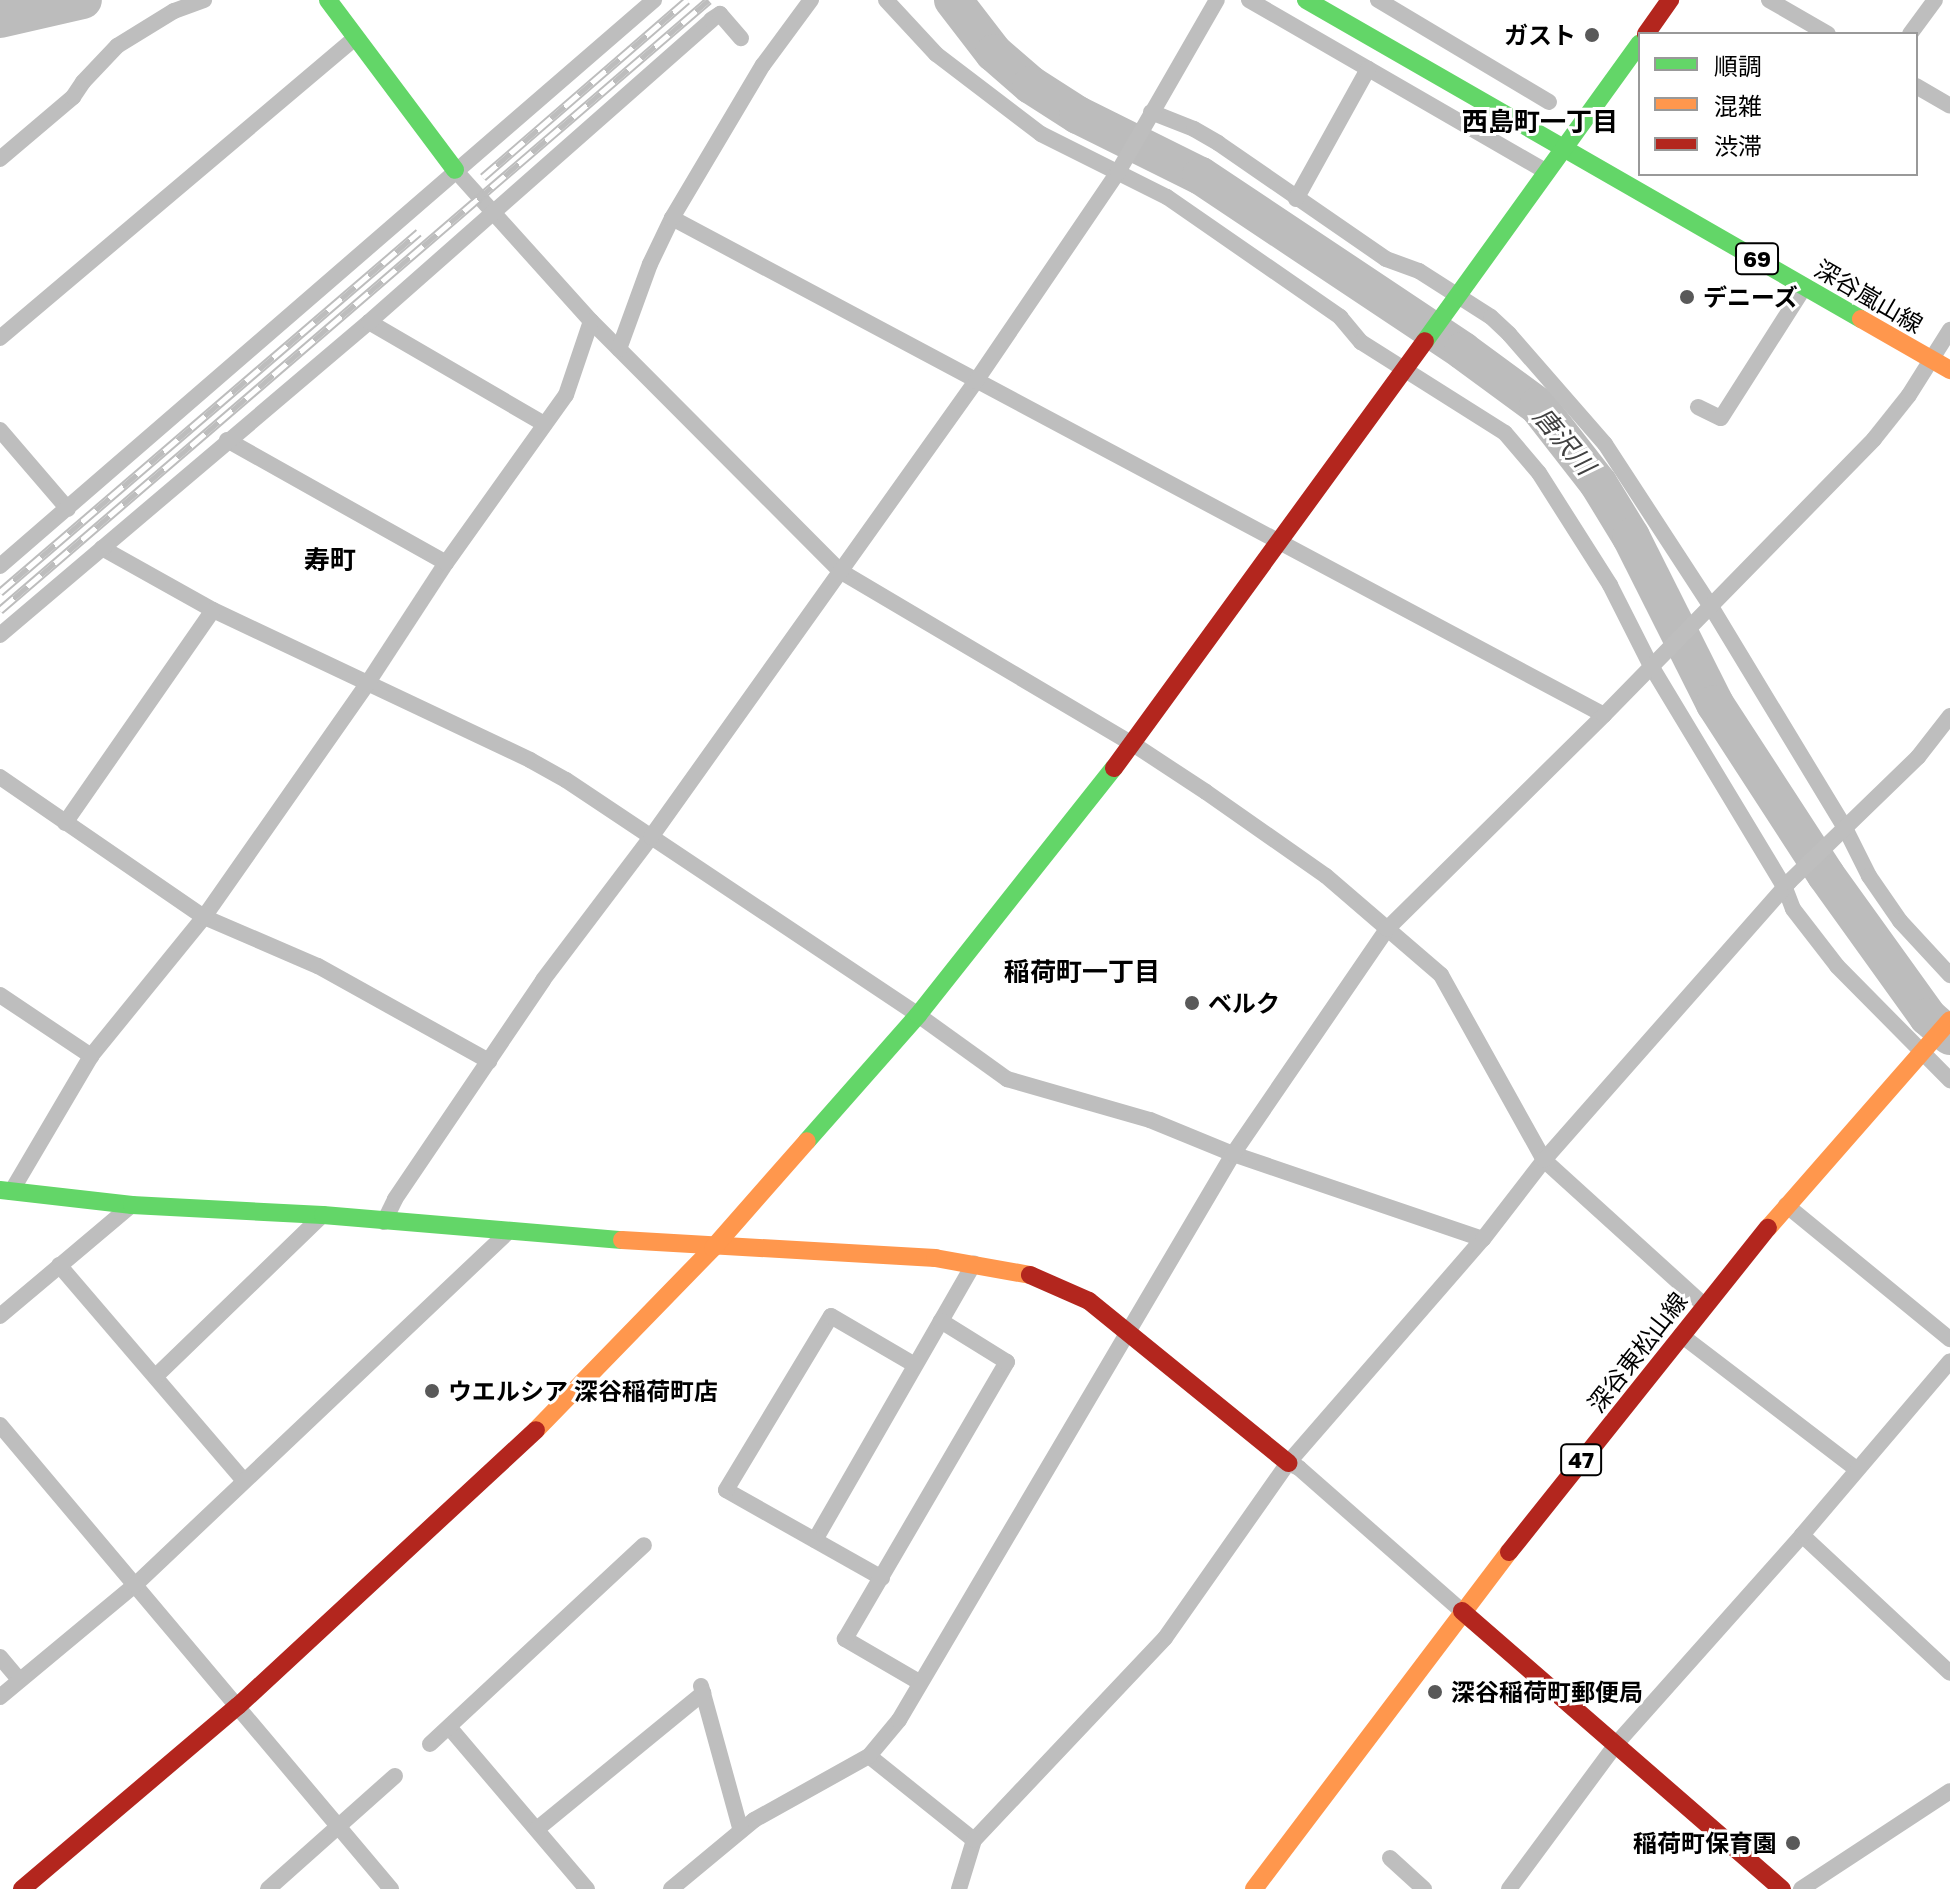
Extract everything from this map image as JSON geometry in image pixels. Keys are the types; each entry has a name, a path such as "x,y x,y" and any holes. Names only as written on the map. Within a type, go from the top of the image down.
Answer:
{"street":[{"path":"0,159 73,97 117,46 174,11 204,0"},
{"path":"328,0 455,170 491,212 591,321 840,571 1133,744 1326,876 1441,975 1544,1160 1704,1305"},
{"path":"0,566 654,0"},
{"path":"619,349 650,264 672,218 763,65 811,0"},
{"path":"886,0 936,54 985,95 1041,134 1120,169 1183,208 1340,317 1361,342 1408,367 1490,421 1539,473 1610,585 1787,885 1793,909 1837,966 1924,1050 1950,1080"},
{"path":"384,1222 395,1199 543,980 651,837 976,381 1120,169 1217,0"},
{"path":"1249,0 1547,172"},
{"name":"深谷嵐山線","path":"1306,0 1950,370"},
{"path":"1378,0 1549,102"},
{"path":"1647,32 1670,0"},
{"path":"1769,0 1825,32"},
{"path":"1911,32 1935,0"},
{"path":"0,635 369,322 711,20 720,14 741,38"},
{"path":"0,338 355,38"},
{"path":"22,1889 238,1706 528,1438 713,1248 918,1015 1133,744 1638,46"},
{"path":"1296,199 1368,69"},
{"path":"1918,87 1950,106"},
{"path":"1149,116 1194,129 1218,143 1386,259 1419,271 1509,334 1577,408 1605,444 1869,876 1900,921 1950,975"},
{"path":"672,218 1604,715"},
{"path":"1698,407 1721,418 1805,286"},
{"path":"591,321 566,395 446,563 367,684 204,917 91,1056 6,1191 132,1205 323,1215 713,1248 935,1258 1017,1270 1053,1283 1089,1301 1131,1332 1288,1463 1311,1478 1779,1888"},
{"path":"369,322 544,424"},
{"path":"671,1889 741,1831 869,1756 899,1720 1131,1332 1233,1154 1387,929 1604,715 1874,439 1933,360 1950,330"},
{"path":"0,430 68,509"},
{"path":"227,440 446,563"},
{"path":"102,548 213,610 530,760 918,1015 1007,1079 1150,1120 1233,1154 1483,1239"},
{"path":"65,823 213,610"},
{"path":"959,1889 974,1840 1165,1638 1288,1463 1483,1239 1544,1160 1787,885 1918,757 1950,716"},
{"path":"0,777 204,917 318,966 489,1061"},
{"path":"0,995 91,1056"},
{"name":"47","path":"1924,1050 1950,1020"},
{"name":"深谷東松山線","path":"1254,1889 1462,1611 1704,1305 1786,1205 1924,1050"},
{"path":"0,1316 132,1205"},
{"path":"1786,1205 1950,1339"},
{"path":"156,1376 323,1215"},
{"path":"0,1697 135,1585 508,1232"},
{"path":"815,1540 974,1263"},
{"path":"59,1265 244,1481"},
{"path":"882,1578 726,1490 831,1316 915,1365"},
{"path":"919,1682 845,1639 1007,1362 941,1321"},
{"path":"1681,1335 1856,1469"},
{"path":"1509,1889 1617,1743 1802,1535 1950,1361"},
{"path":"0,1425 391,1889"},
{"path":"1802,1535 1950,1673"},
{"path":"430,1744 644,1545"},
{"path":"0,1657 19,1680"},
{"path":"537,1829 701,1687 741,1831"},
{"path":"449,1727 587,1889"},
{"path":"869,1756 974,1840"},
{"path":"268,1889 395,1776"},
{"path":"1801,1889 1950,1791"},
{"path":"1390,1858 1424,1889"}],"waterway":[{"name":"唐沢川","path":"0,19 83,0"},
{"name":"唐沢川","path":"953,0 994,53 1031,85 1078,115 1201,176 1463,351 1538,406 1598,483 1631,537 1715,704 1826,875 1928,1017 1950,1036"}],"railway":[{"path":"483,177 687,0"},
{"path":"0,610 709,0"},
{"path":"0,592 419,232"}],"traffic: fast":[{"path":"328,0 455,170"},
{"path":"1306,0 1861,319"},
{"path":"1425,341 1638,46"},
{"path":"807,1141 918,1015 1114,768"},
{"path":"0,1190 132,1205 323,1215 622,1240"}],"traffic: slow":[{"path":"1861,319 1950,370"},
{"path":"1768,1228 1950,1020"},
{"path":"536,1430 713,1248 807,1141"},
{"path":"622,1240 935,1258 1030,1275"},
{"path":"1254,1889 1509,1552"}],"traffic: jam":[{"path":"1647,32 1670,0"},
{"path":"1114,768 1425,341"},
{"path":"1509,1552 1768,1228"},
{"path":"1030,1275 1089,1301 1288,1463"},
{"path":"22,1889 238,1706 536,1430"},
{"path":"1462,1611 1782,1889"}],"place":[{"name":"ガスト","path":"1592,35"},
{"name":"デニーズ","path":"1687,297"},
{"name":"ベルク","path":"1192,1003"},
{"name":"ウエルシア 深谷稲荷町店","path":"432,1391"},
{"name":"深谷稲荷町郵便局","path":"1435,1692"},
{"name":"稲荷町保育園","path":"1793,1843"}],"district":[{"name":"西島町一丁目","path":"1540,122"},
{"name":"寿町","path":"330,560"},
{"name":"稲荷町一丁目","path":"1082,972"}]}
